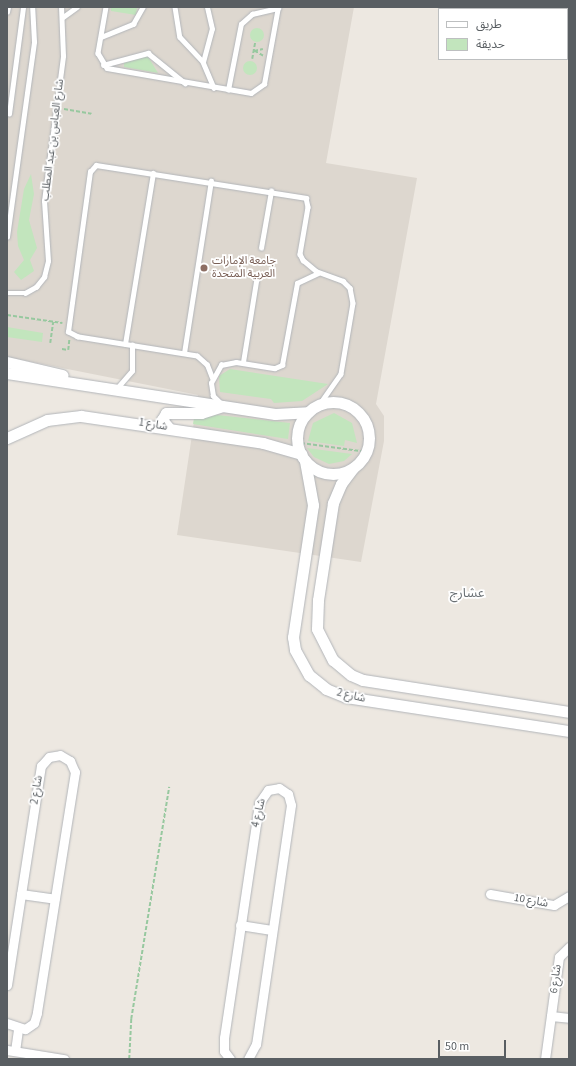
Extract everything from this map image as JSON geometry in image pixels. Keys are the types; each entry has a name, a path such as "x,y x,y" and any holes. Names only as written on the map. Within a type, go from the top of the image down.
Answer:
{"street":[{"path":"7,362 66,377 90,385"},
{"path":"7,368 66,377"},
{"path":"7,373 275,414 308,412"},
{"path":"7,378 90,385"},
{"path":"298,442 300,423 308,412 320,404 346,404 362,416 369,433 367,452"},
{"path":"169,428 162,420 166,413 201,413 222,406"},
{"name":"شارع 1","path":"7,438 31,425 64,417 99,417 264,442 303,457 324,473 339,474 353,468"},
{"name":"شارع 2","path":"298,442 303,457 313,505 293,636 295,650 309,675 326,689 346,697 569,731"},
{"name":"شارع 2","path":"367,452 340,484 333,503 317,605 317,629 333,660 351,675 363,680 569,712"},
{"name":"شارع 2","path":"7,985 41,766 49,757 60,755 70,761 74,772 55,899 36,1019 30,1027 18,1029"},
{"name":"شارع 4","path":"230,1059 223,1045 260,798 268,790 278,788 288,794 292,804 256,1044 248,1059"},
{"path":"21,894 55,899"},
{"name":"شارع 10","path":"490,894 554,905 569,896"},
{"path":"240,925 272,930"},
{"name":"شارع 6","path":"544,1059 559,957 569,946"},
{"path":"551,1016 569,1018"},
{"path":"7,1023 18,1029 11,1051 64,1059"}],"lane":[{"path":"7,12 8,7"},
{"path":"9,114 23,7"},
{"path":"7,237 34,42 32,7"},
{"name":"شارع العباس بن عبد المطلب","path":"7,293 31,291 46,272 44,201 63,56 63,17 61,7"},
{"path":"63,17 77,7"},
{"path":"106,7 98,53 104,65 115,71 214,88 228,90 251,93 259,90 268,60 278,8 252,14 241,24 228,90"},
{"path":"101,37 133,24 143,7"},
{"path":"175,7 180,37 203,62 214,88"},
{"path":"203,62 212,29 207,7"},
{"path":"104,65 148,53 186,83"},
{"path":"222,406 213,396 212,378 202,360 184,353 70,334 66,324 91,169 99,164 300,195 307,201 300,254 306,264 347,284 353,303 341,374 320,404"},
{"path":"125,344 153,173"},
{"path":"184,353 211,181"},
{"path":"261,248 271,190"},
{"path":"212,378 221,365 243,362 275,368 283,363 297,282 308,274 321,272"},
{"path":"243,362 257,276"},
{"path":"115,389 132,371 132,345"}],"path":[{"path":"252,59 255,42"},
{"path":"254,51 271,47"},
{"path":"254,51 268,60"},
{"path":"56,108 92,114"},
{"path":"7,315 66,324"},
{"path":"50,344 53,322"},
{"path":"62,349 68,350 70,334"},
{"path":"298,442 367,452"},
{"path":"129,1059 131,1019 169,786"}],"shaded area":[{"name":"جامعة الإمارات العربية المتحدة","path":"7,7 354,7 326,163 417,178 376,404 384,416 384,441 361,562 177,535 198,395 7,357"}],"green space":[{"path":"111,7 137,7 136,15 111,11"},
{"path":"254,28 260,28 264,32 264,38 260,42 254,42 250,38 250,32"},
{"path":"147,55 158,73 124,67 124,62"},
{"path":"247,61 253,61 257,65 257,71 253,75 247,75 243,71 243,65"},
{"path":"31,174 34,194 29,220 37,248 30,260 34,271 21,280 14,272 24,260 18,246 17,232 24,189"},
{"path":"7,327 43,333 42,342 7,337"},
{"path":"230,369 328,384 302,401 274,403 271,399 220,392 219,376"},
{"path":"334,413 352,423 357,443 345,440 344,446 308,441 313,423"},
{"path":"217,415 290,423 288,439 193,424 194,418"},
{"path":"307,448 352,454 344,461 329,464 314,457"}],"place":[{"name":"جامعة الإمارات العربية المتحدة","path":"204,268"}],"district":[{"name":"عشارج","path":"467,593"}]}
